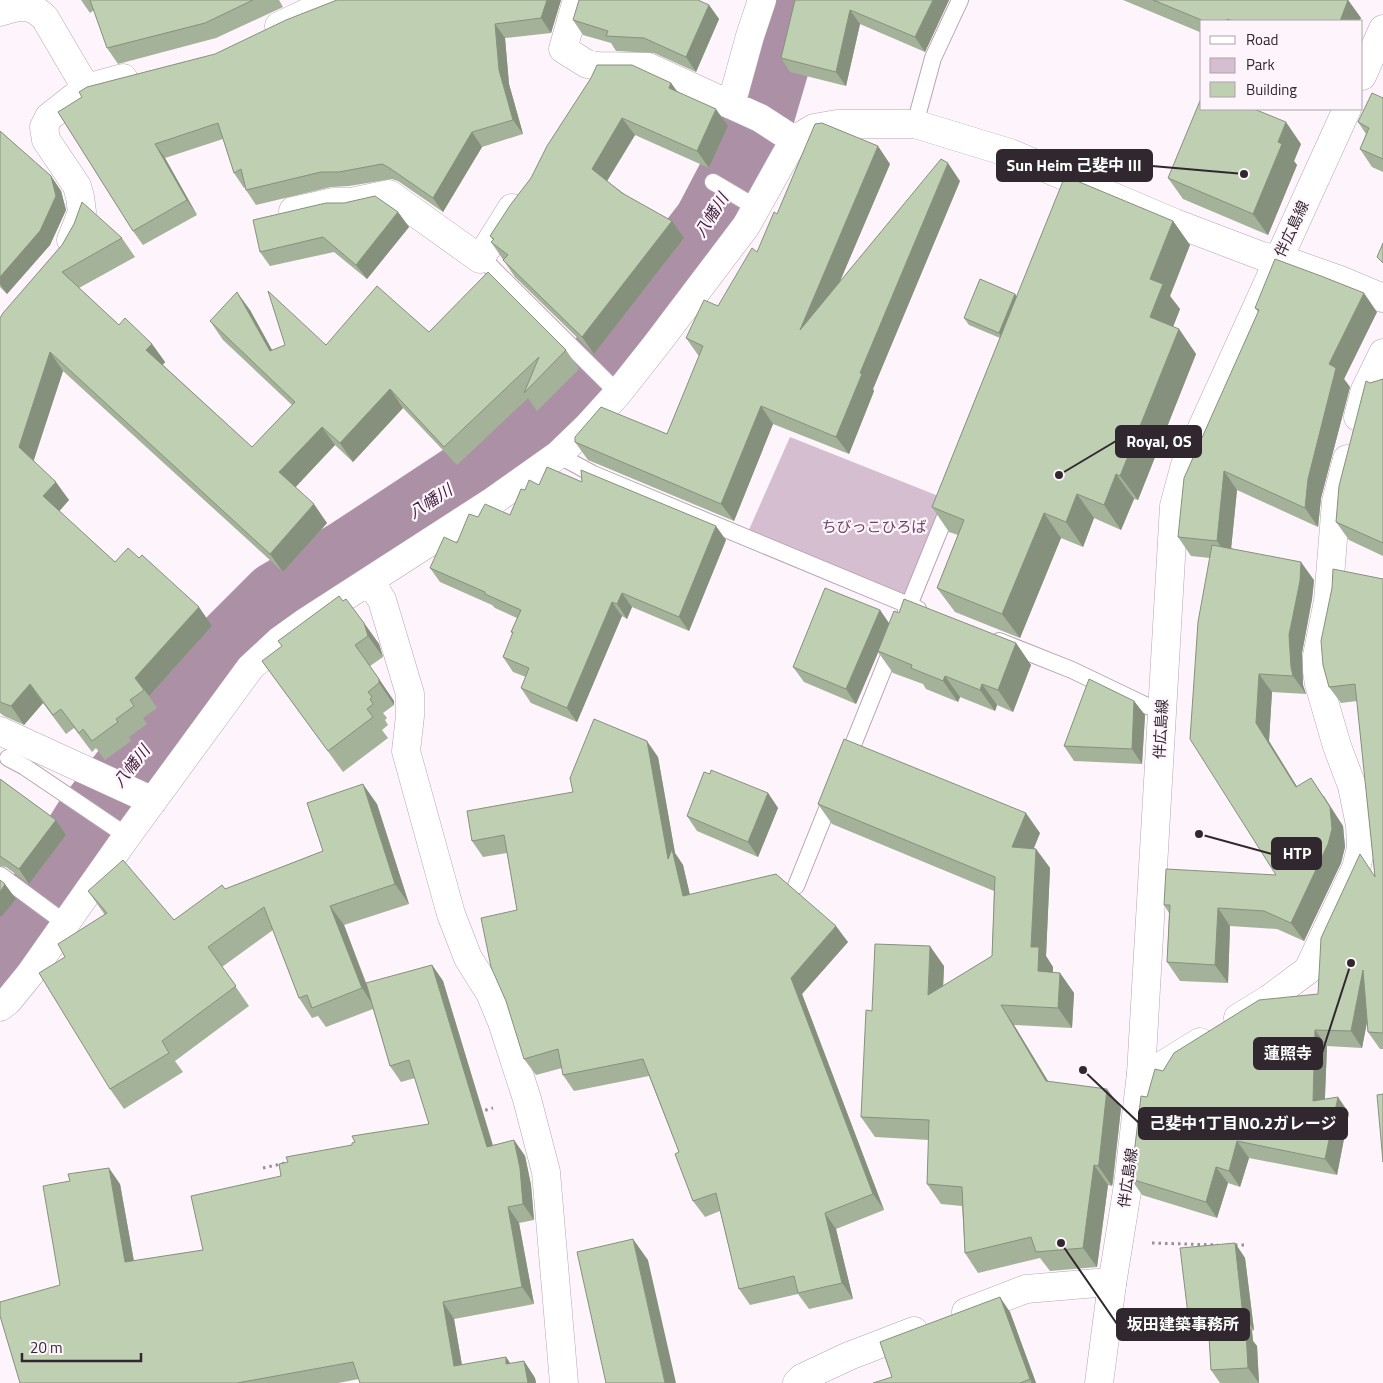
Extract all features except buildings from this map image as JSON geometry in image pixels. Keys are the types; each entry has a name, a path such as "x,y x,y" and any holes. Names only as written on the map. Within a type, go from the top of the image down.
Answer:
{"street":[{"path":"255,37 337,0"},
{"path":"578,0 563,49 587,64 594,77 648,67 760,118 783,134 836,124 915,124 1010,153 1076,191 1175,224 1262,256 1340,280 1383,298"},
{"path":"736,107 750,36 762,0"},
{"path":"0,12 14,8 30,7 38,11 45,18 86,88"},
{"path":"1363,74 1383,29"},
{"path":"57,261 73,235 82,212 77,186 46,140 44,127 49,117 86,88 144,73"},
{"name":"伴広島線","path":"1099,1383 1128,1185 1141,1074 1174,506 1185,466 1347,110"},
{"path":"0,1007 8,1001 30,974 127,836 250,668 279,641 307,620 493,501 558,455 618,394 741,233 757,208 783,134"},
{"path":"268,217 334,202 351,202 389,194 480,259 527,185"},
{"path":"1141,1074 1158,1068 1230,1024 1269,999 1308,970 1356,868 1361,848 1356,802 1319,684 1317,656 1328,601 1336,502 1365,390 1383,353"},
{"path":"369,580 382,600 410,694 410,716 406,750 451,914 468,958 490,993 502,1022 527,1099 546,1172 564,1383"},
{"path":"0,731 153,801"},
{"path":"798,1383 802,1378 849,1356 1026,1289 1097,1283 1112,1284"}],"lane":[{"path":"915,124 933,58 960,0"},
{"path":"713,182 757,208"},
{"path":"480,259 488,264 618,394"},
{"path":"558,455 593,474 936,616"},
{"path":"796,886 957,486"},
{"path":"982,634 1072,670 1145,705 1162,711"},
{"path":"8,758 25,767 127,836"},
{"path":"0,875 42,908 65,923"}],"path":[{"path":"470,1114 527,1099"},
{"path":"263,1168 290,1162"},
{"path":"1118,1243 1224,1245"},
{"path":"1234,1245 1246,1245"}],"green space":[{"name":"ちびっこひろば","path":"790,437 946,499 904,597 748,532"}],"waterway":[{"name":"八幡川","path":"0,957 23,927 88,822 213,661 277,597 351,553 512,447 556,412 597,369 709,223 751,143 793,0"}],"place":[{"name":"Sun Heim 己斐中 III","path":"1244,174"},
{"name":"Royal, OS","path":"1059,475"},
{"name":"HTP","path":"1199,834"},
{"name":"蓮照寺","path":"1351,963"},
{"name":"己斐中1丁目NO.2ガレージ","path":"1083,1070"},
{"name":"坂田建築事務所","path":"1061,1243"}]}
